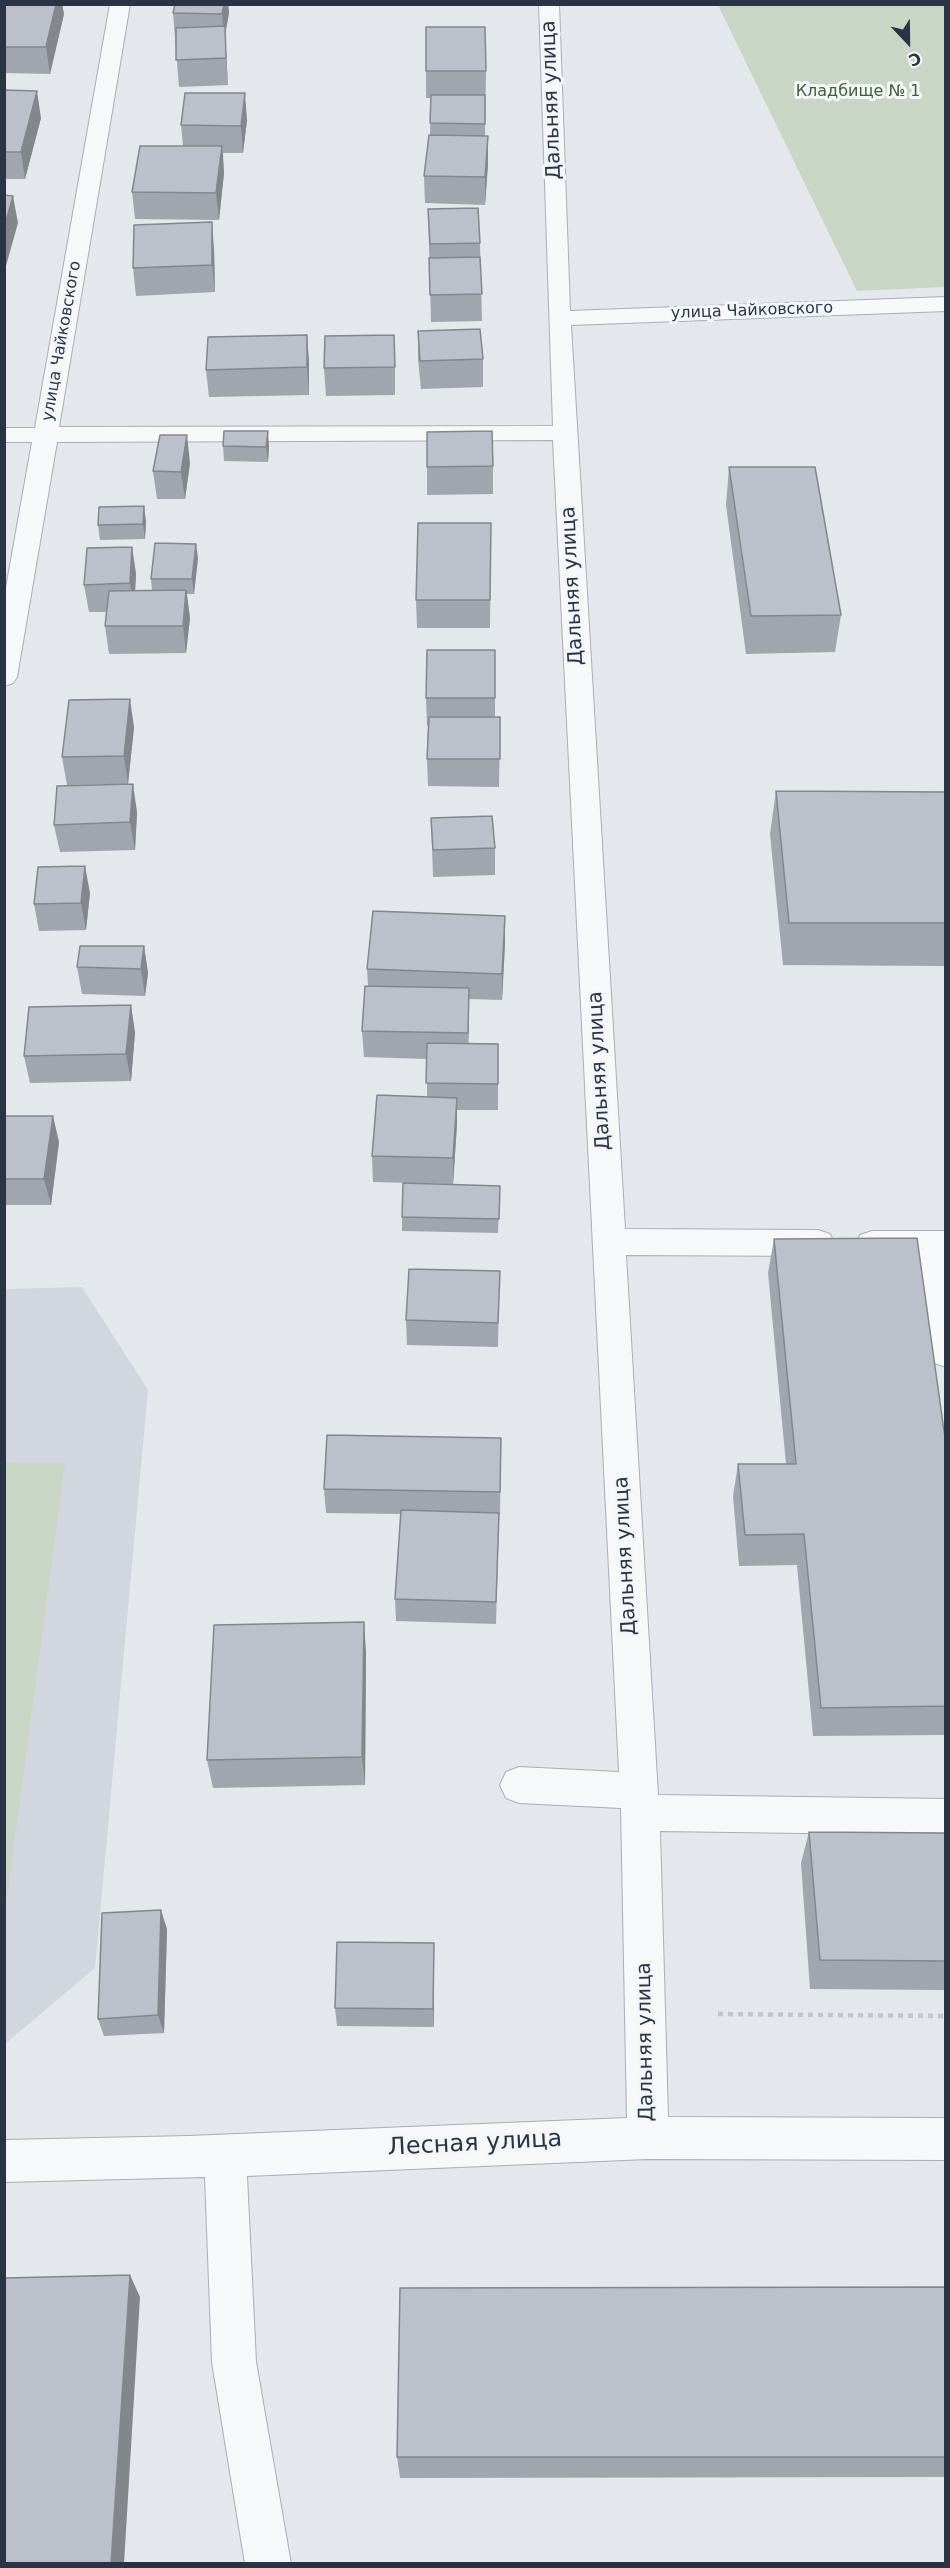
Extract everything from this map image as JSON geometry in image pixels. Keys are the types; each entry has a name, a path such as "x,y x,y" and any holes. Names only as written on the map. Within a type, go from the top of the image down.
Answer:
{"street":[{"name":"улица Чайковского","path":"4,677 120,4"},
{"name":"Дальняя улица","path":"549,4 559,318 639,1802 648,2138"},
{"name":"улица Чайковского","path":"559,318 945,304"},
{"path":"4,435 565,433"},
{"path":"609,1242 938,1244 945,1353"},
{"path":"519,1785 639,1802 945,1817"},
{"name":"Лесная улица","path":"4,2161 225,2156 648,2138 945,2139"},
{"path":"225,2156 234,2362 268,2564"}],"path":[{"path":"718,2014 945,2016"}],"shaded area":[{"path":"82,1287 148,1390 95,1968 5,2044 5,1289"}],"green space":[{"name":"Кладбище № 1","path":"718,5 945,5 945,287 857,291"},
{"path":"5,1462 65,1463 7,1897 4,1897"}],"building":[{"path":"4,4 56,4 46,47 4,47"},
{"path":"175,4 224,4 222,14 173,13"},
{"path":"225,26 226,58 176,60 176,28"},
{"path":"426,27 485,27 486,71 426,71"},
{"path":"4,90 37,91 21,152 4,152"},
{"path":"185,93 245,93 241,126 181,125"},
{"path":"431,95 485,95 485,124 430,123"},
{"path":"429,135 488,136 485,177 424,176"},
{"path":"140,146 222,146 216,193 132,192"},
{"path":"4,195 13,196 4,228"},
{"path":"478,208 480,243 430,244 428,209"},
{"path":"212,222 212,265 133,268 134,225"},
{"path":"480,257 482,294 430,295 429,258"},
{"path":"480,329 483,359 420,361 418,331"},
{"path":"307,335 307,367 206,370 208,337"},
{"path":"394,335 395,367 324,368 325,336"},
{"path":"224,431 268,431 266,447 223,446"},
{"path":"492,431 493,466 427,467 427,432"},
{"path":"160,435 187,435 181,472 153,471"},
{"path":"729,467 815,467 841,615 751,616"},
{"path":"144,506 143,524 98,525 99,507"},
{"path":"418,523 491,523 490,600 416,600"},
{"path":"155,543 196,544 192,579 151,579"},
{"path":"132,547 130,583 84,585 87,548"},
{"path":"186,590 183,626 105,626 109,591"},
{"path":"427,650 495,650 495,698 426,698"},
{"path":"130,699 124,756 62,757 69,700"},
{"path":"429,717 500,717 500,759 427,759"},
{"path":"133,784 130,822 54,825 57,786"},
{"path":"776,791 945,792 945,923 789,923"},
{"path":"492,816 495,848 433,850 431,818"},
{"path":"85,866 81,903 34,904 38,867"},
{"path":"373,911 505,916 502,974 367,969"},
{"path":"80,946 144,946 141,969 77,967"},
{"path":"365,986 469,988 468,1033 362,1031"},
{"path":"131,1005 126,1054 24,1056 29,1007"},
{"path":"427,1043 498,1044 498,1084 426,1083"},
{"path":"377,1095 457,1098 453,1158 372,1156"},
{"path":"4,1116 53,1116 44,1179 4,1179"},
{"path":"403,1183 500,1186 499,1219 402,1217"},
{"path":"917,1238 945,1438 945,1706 821,1708 804,1534 745,1535 738,1464 796,1464 774,1239"},
{"path":"409,1269 500,1271 498,1323 406,1320"},
{"path":"327,1435 501,1438 500,1492 324,1489"},
{"path":"401,1510 499,1513 496,1602 395,1599"},
{"path":"364,1622 362,1757 207,1760 214,1625"},
{"path":"809,1832 945,1833 945,1961 820,1960"},
{"path":"161,1910 158,2015 98,2019 102,1913"},
{"path":"337,1942 434,1943 433,2009 335,2008"},
{"path":"130,2275 111,2564 4,2564 4,2278"},
{"path":"945,2287 945,2457 397,2457 400,2288"}]}
